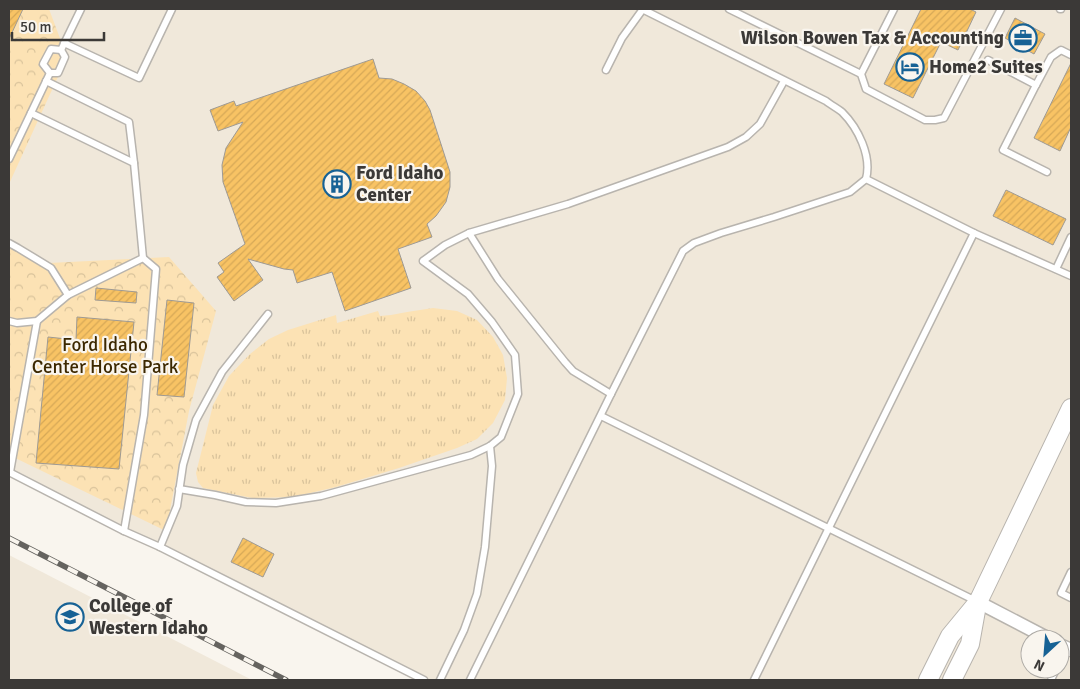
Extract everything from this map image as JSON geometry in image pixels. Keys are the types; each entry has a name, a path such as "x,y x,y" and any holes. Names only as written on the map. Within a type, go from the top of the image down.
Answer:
{"main road":[{"path":"928,680 950,636 978,602 1071,408"},
{"path":"952,680 970,644 978,602"}],"street":[{"path":"978,602 1030,629"}],"lane":[{"path":"61,50 81,9"},
{"path":"64,42 139,78 172,9"},
{"path":"470,680 683,252 694,243 721,233 774,218 850,192 866,179 868,170 864,145 853,124 840,110 826,101 643,9 622,38 606,70"},
{"path":"729,9 861,74 866,89 925,120 944,118 1001,9"},
{"path":"861,74 894,9"},
{"path":"50,73 43,64 51,49 61,50"},
{"path":"50,73 58,73 62,65 65,57 61,50"},
{"path":"1047,172 1003,150 1051,57 1061,50 1071,55"},
{"path":"988,60 1036,85"},
{"path":"9,159 50,73"},
{"path":"46,81 129,122 143,258 156,270 144,414 124,531"},
{"path":"179,489 246,502 276,503 321,496 471,454 490,446 501,437 518,394 515,355 492,322 468,294 424,261 445,245 469,234 568,204 728,147 746,137 760,124 784,81"},
{"path":"31,113 134,163"},
{"path":"866,179 974,232 1071,276"},
{"path":"754,680 974,232"},
{"path":"469,234 498,279 565,362 573,371 611,394"},
{"path":"1056,269 1071,237"},
{"path":"9,243 51,268 68,295"},
{"path":"9,321 37,321 68,295 143,258"},
{"path":"160,547 177,506 183,465 196,420 222,372 268,314"},
{"path":"37,321 9,472 424,680"},
{"path":"601,416 978,602"},
{"path":"440,680 464,630 477,594 485,547 492,466 490,446"},
{"path":"1071,572 1061,593 1071,598"}],"shaded area":[{"path":"9,9 1071,9 1071,680 417,680 9,469"},
{"name":"College of Western Idaho","path":"9,555 252,680 9,680"}],"green space":[{"path":"9,9 49,9 67,57 9,184"},
{"name":"Ford Idaho Center Horse Park","path":"9,239 49,263 169,257 216,311 189,411 166,531 9,455"},
{"path":"433,308 457,311 477,320 493,337 503,355 507,378 505,400 493,423 477,439 399,468 336,487 293,497 252,498 203,488 198,482 196,473 213,405 229,376 250,354 269,339 288,330 336,315 337,323 378,311 380,316"}],"building":[{"path":"9,9 23,9 9,39"},
{"name":"Home2 Suites","path":"921,9 970,9 976,12 958,50 941,42 913,98 884,84"},
{"path":"1015,18 1045,34 1034,54 1005,38"},
{"name":"Ford Idaho Center","path":"373,59 379,78 392,79 404,84 416,91 425,101 430,110 450,172 450,187 446,202 436,216 427,224 432,237 398,249 411,288 345,311 332,272 297,283 293,270 248,259 263,280 234,301 217,277 224,272 218,263 245,244 223,182 222,165 226,148 243,122 218,131 210,110 234,101 236,106"},
{"path":"1071,63 1071,127 1060,151 1034,138"},
{"path":"1006,190 1066,219 1053,245 993,216"},
{"path":"96,288 137,292 136,303 95,300"},
{"path":"167,300 194,303 184,397 157,395"},
{"path":"77,317 134,322 119,469 36,463 48,337 76,340"},
{"path":"243,538 274,554 263,577 231,562"}],"railway":[{"path":"9,538 286,680"}],"place":[{"name":"Wilson Bowen Tax & Accounting","path":"1023,38"},
{"name":"Home2 Suites","path":"910,67"},
{"name":"Ford Idaho Center","path":"337,184"},
{"name":"College of Western Idaho","path":"70,617"}]}
